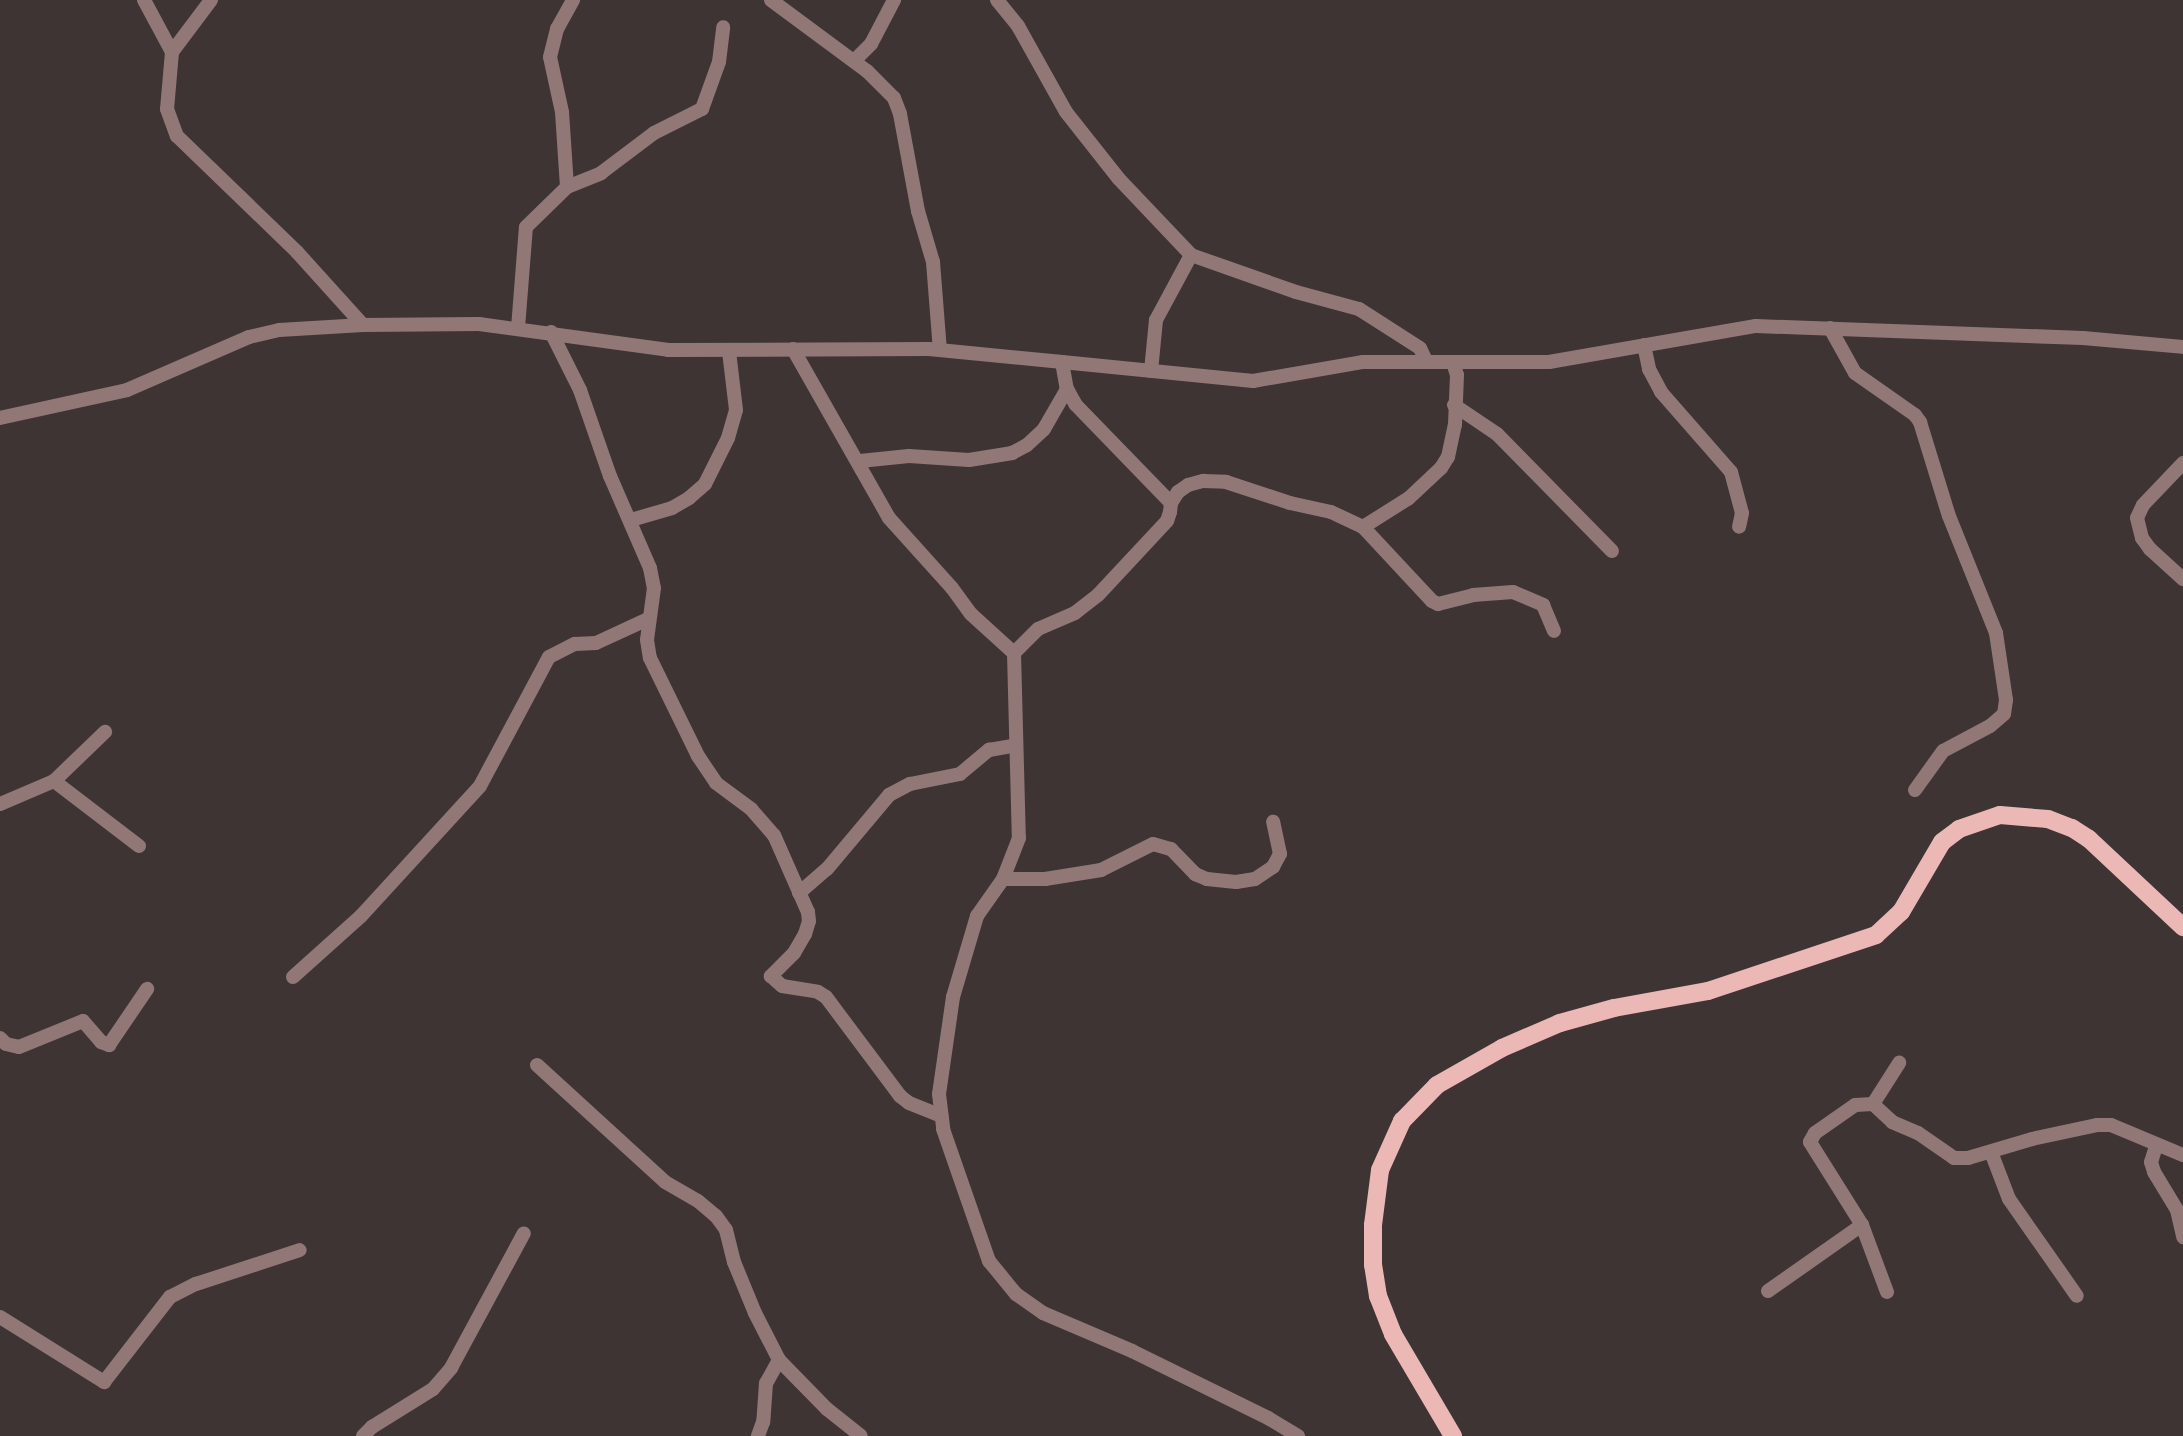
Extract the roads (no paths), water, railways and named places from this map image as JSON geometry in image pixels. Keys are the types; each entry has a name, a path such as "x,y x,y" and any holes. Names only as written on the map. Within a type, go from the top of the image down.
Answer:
{"main road":[{"path":"1453,1436 1393,1334 1378,1296 1373,1265 1373,1225 1380,1170 1402,1121 1437,1085 1502,1048 1560,1023 1614,1008 1708,991 1876,934 1901,912 1942,842 1959,829 2000,815 2048,819 2072,828 2089,839 2183,927"}],"street":[{"path":"144,0 172,52"},
{"path":"211,0 172,52 167,109 177,136 296,251 363,325"},
{"path":"568,187 562,112 550,57 557,29 566,8 573,0"},
{"path":"771,0 881,82 894,98 900,114 918,211 933,262 940,350"},
{"path":"854,61 870,44 894,0"},
{"path":"997,0 1018,26 1066,112 1119,179 1191,255 1296,292 1359,310 1420,348 1426,361"},
{"path":"518,328 526,227 568,187 601,173 654,133 702,109 719,62 723,27"},
{"path":"1151,371 1156,320 1191,255"},
{"path":"0,418 127,390 249,337 279,330 363,325 439,323 518,328 641,348 729,351 940,350 1253,381 1286,378 1352,364 1426,361 1549,362 1747,326 2083,338 2183,346"},
{"path":"1830,328 1855,373 1915,415 1920,422 1949,516 1996,633 2006,700 2004,715 1990,726 1943,751 1914,790"},
{"path":"551,332 579,390 610,476 631,520 652,578 654,588 647,640 650,658 698,756 716,783 751,809 774,835 808,912 809,921 805,934 794,953 771,976 782,986 818,992 826,997 900,1096 909,1103 941,1116"},
{"path":"1644,345 1649,369 1661,392 1731,472 1742,513 1739,527"},
{"path":"793,349 860,461 889,518 953,588 971,614 1014,653"},
{"path":"631,520 672,508 705,484 728,438 736,410 729,351"},
{"path":"1062,362 1068,389 1083,415 1171,503"},
{"path":"1363,527 1387,514 1441,468 1453,447 1457,375 1453,363"},
{"path":"860,461 909,456 969,460 1012,453 1027,445 1044,429 1068,389"},
{"path":"1454,405 1497,434 1612,551"},
{"path":"2183,463 2143,505 2137,518 2142,538 2150,549 2183,579"},
{"path":"1298,1436 1269,1418 1143,1356 1043,1313 1016,1294 989,1261 975,1228 941,1116 939,1094 953,997 977,916 1003,878 1019,838 1014,653 1038,629 1075,613 1098,595 1167,521 1171,503 1178,492 1188,485 1203,481 1226,482 1290,503 1332,512 1363,527 1432,601 1438,604 1473,595 1513,592 1543,605 1554,631"},
{"path":"293,977 361,916 480,786 549,657 575,644 596,643 648,619"},
{"path":"0,804 54,781 105,732"},
{"path":"799,893 827,869 889,795 910,783 960,774 989,750 1016,745"},
{"path":"54,781 139,846"},
{"path":"1003,878 1045,879 1101,870 1153,844 1171,849 1195,874 1207,879 1236,882 1255,879 1273,867 1280,854 1273,822"},
{"path":"0,1038 6,1044 19,1047 83,1021 101,1042 109,1045 147,989"},
{"path":"1873,1104 1899,1063"},
{"path":"537,1065 665,1181 716,1216 726,1230 750,1300 779,1360 827,1409 861,1436"},
{"path":"1887,1292 1862,1225 1810,1142 1815,1133 1855,1105 1873,1104 1892,1122 1918,1133 1954,1158 1968,1158 2097,1125 2111,1125 2183,1155"},
{"path":"2157,1146 2151,1162 2154,1172 2177,1210 2183,1237"},
{"path":"1991,1152 2009,1199 2077,1296"},
{"path":"1768,1291 1862,1225"},
{"path":"363,1436 372,1427 433,1389 451,1368 524,1233"},
{"path":"0,1317 104,1382 170,1297 196,1284 300,1250"},
{"path":"758,1436 763,1422 766,1383 779,1360"}]}
